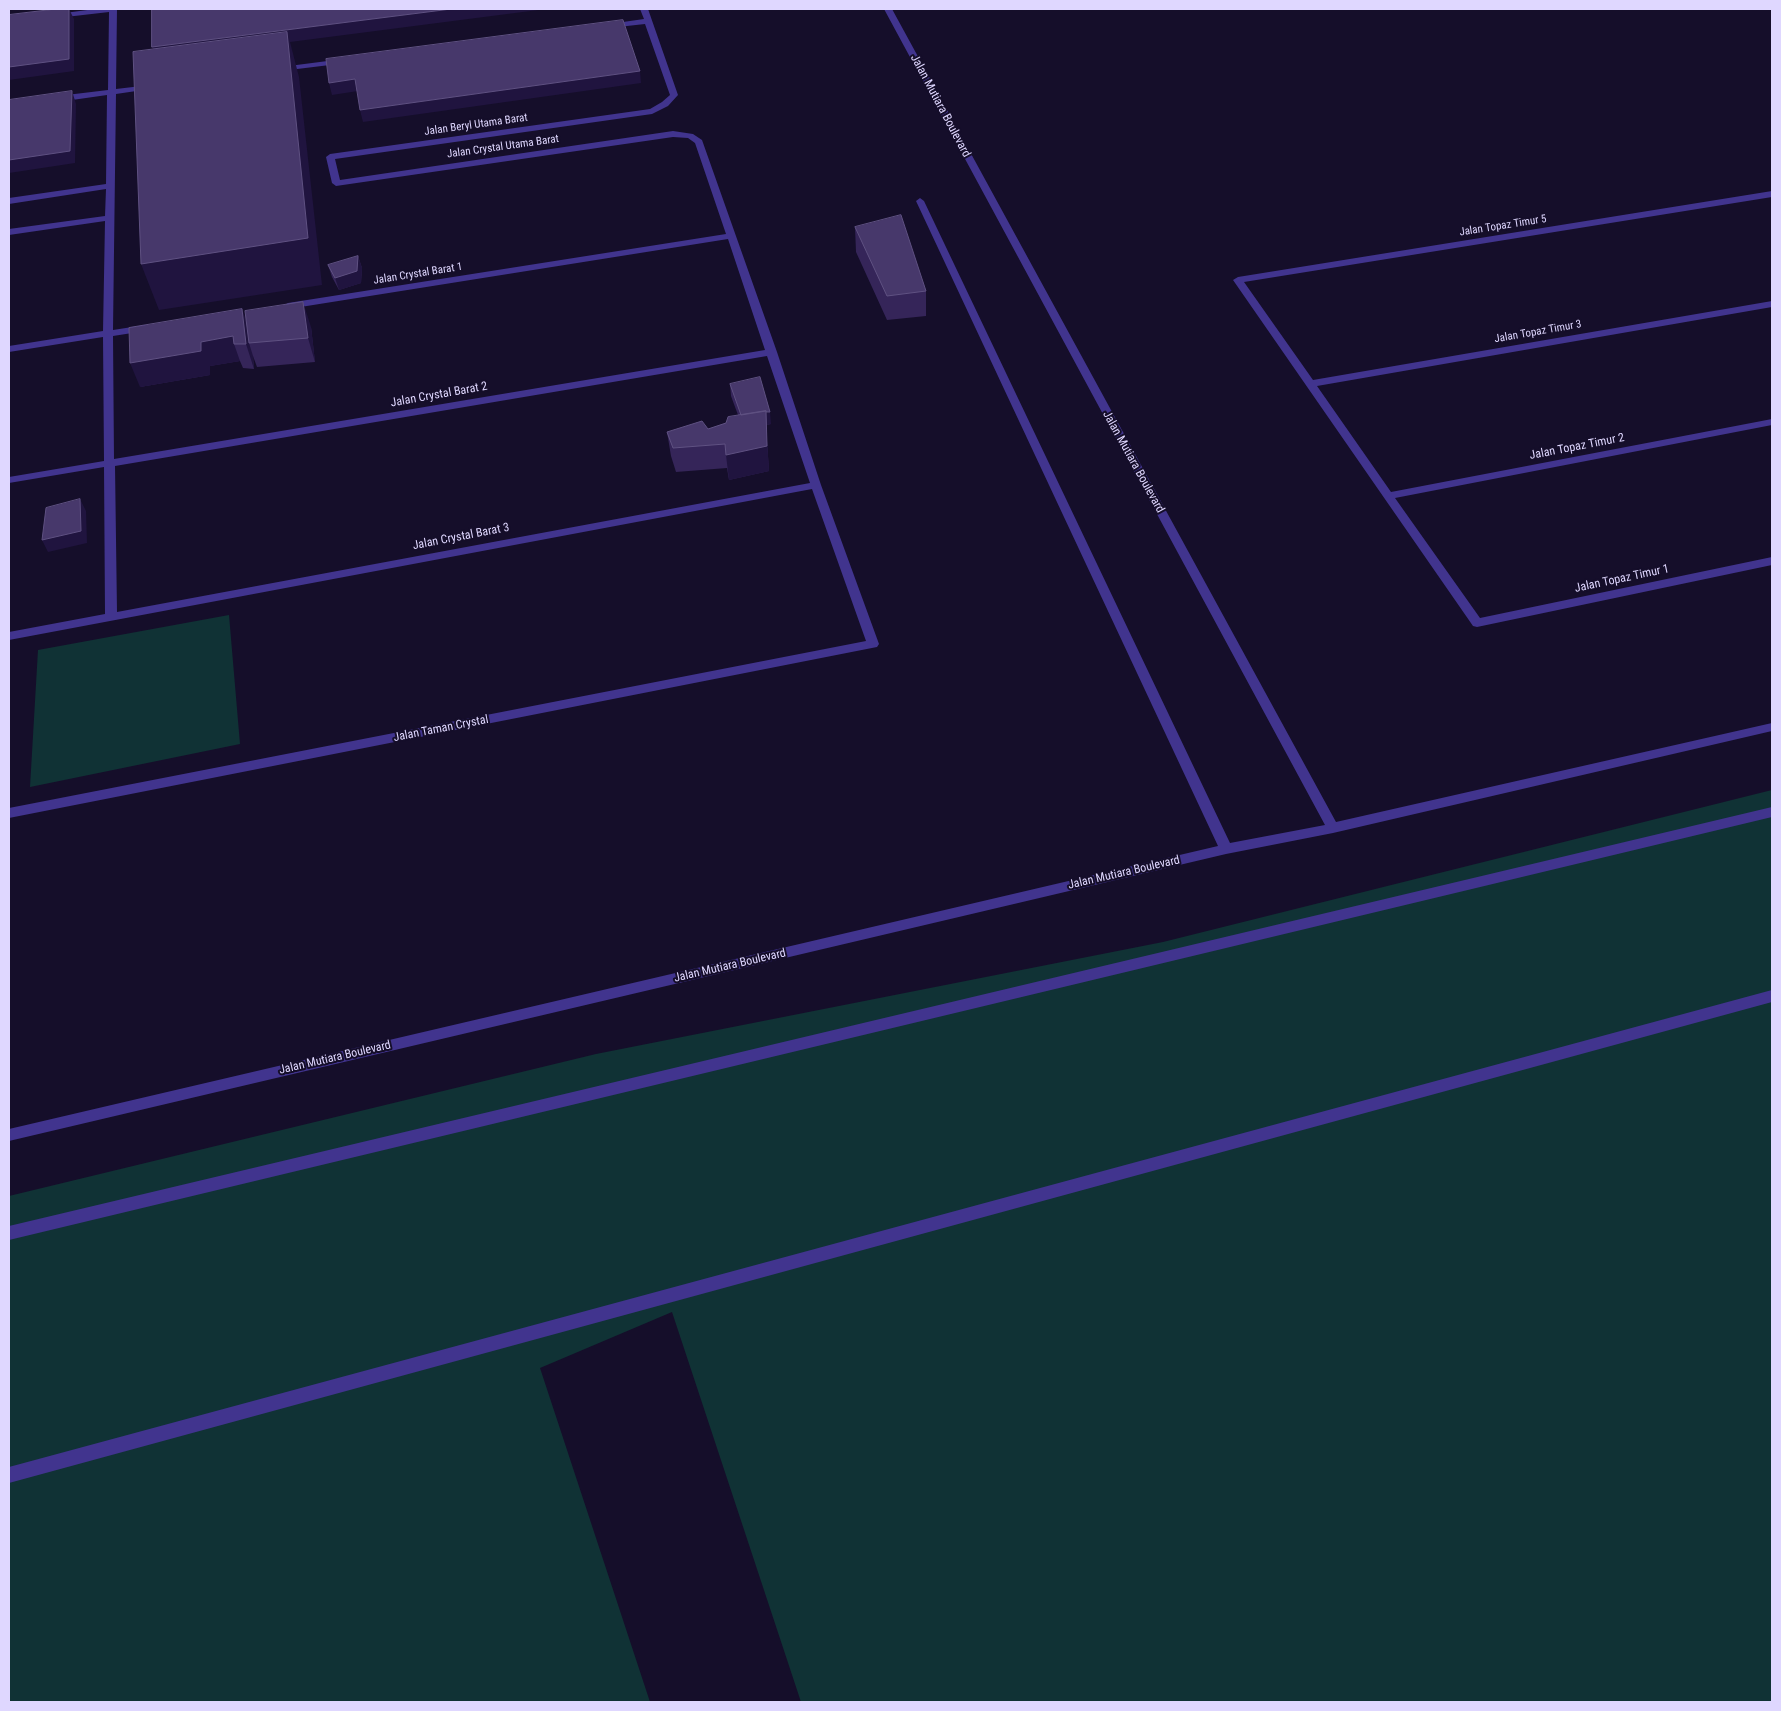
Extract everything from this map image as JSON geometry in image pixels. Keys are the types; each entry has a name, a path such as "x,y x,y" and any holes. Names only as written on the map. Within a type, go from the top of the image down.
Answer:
{"street":[{"path":"46,17 112,9 108,334 112,617"},
{"path":"600,28 648,21 644,9"},
{"name":"Jalan Mutiara Boulevard","path":"9,1135 1226,849 1333,828 888,9"},
{"name":"Jalan Beryl Utama Barat","path":"336,182 330,157 652,111 665,104 674,95 648,21"},
{"path":"267,71 355,60"},
{"path":"46,101 160,85"},
{"name":"Jalan Crystal Utama Barat","path":"336,182 673,134 690,136 699,142 732,236"},
{"path":"9,201 110,186"},
{"name":"Jalan Topaz Timur 5","path":"1309,384 1238,280 1772,194"},
{"path":"920,201 1226,849"},
{"path":"9,232 110,218"},
{"path":"732,236 816,485"},
{"name":"Jalan Crystal Barat 1","path":"274,308 732,236"},
{"name":"Jalan Topaz Timur 3","path":"1309,384 1772,304"},
{"path":"9,349 157,326"},
{"name":"Jalan Crystal Barat 2","path":"9,480 772,352"},
{"path":"1309,384 1387,496"},
{"name":"Jalan Topaz Timur 2","path":"1387,496 1772,422"},
{"name":"Jalan Crystal Barat 3","path":"9,636 816,485"},
{"name":"Jalan Taman Crystal","path":"9,813 874,644 816,485"},
{"name":"Jalan Topaz Timur 1","path":"1387,496 1477,623 1772,561"},
{"path":"1333,828 1772,727"},
{"path":"9,1234 1772,812"},
{"path":"9,1475 1772,996"}],"green space":[{"path":"229,615 240,744 30,787 38,650"},
{"path":"1772,790 1772,1702 801,1702 672,1312 540,1368 650,1702 9,1702 9,1196 596,1054 1163,942"}],"building":[{"path":"69,9 69,59 9,67 9,15"},
{"path":"152,9 451,9 152,47"},
{"path":"623,20 640,71 360,110 355,79 329,83 326,59"},
{"path":"287,32 308,238 141,264 133,52"},
{"path":"72,91 70,151 9,160 9,100"},
{"path":"901,215 926,291 887,296 855,227"},
{"path":"358,256 357,271 335,278 328,265"},
{"path":"303,302 308,338 249,343 245,311"},
{"path":"242,309 246,344 234,344 233,336 201,342 201,351 130,363 129,328"},
{"path":"760,377 770,412 741,415 730,384"},
{"path":"766,411 767,446 726,455 725,444 673,448 667,432 702,421 708,429 726,423 728,417"},
{"path":"80,499 81,531 42,540 46,508"}]}
